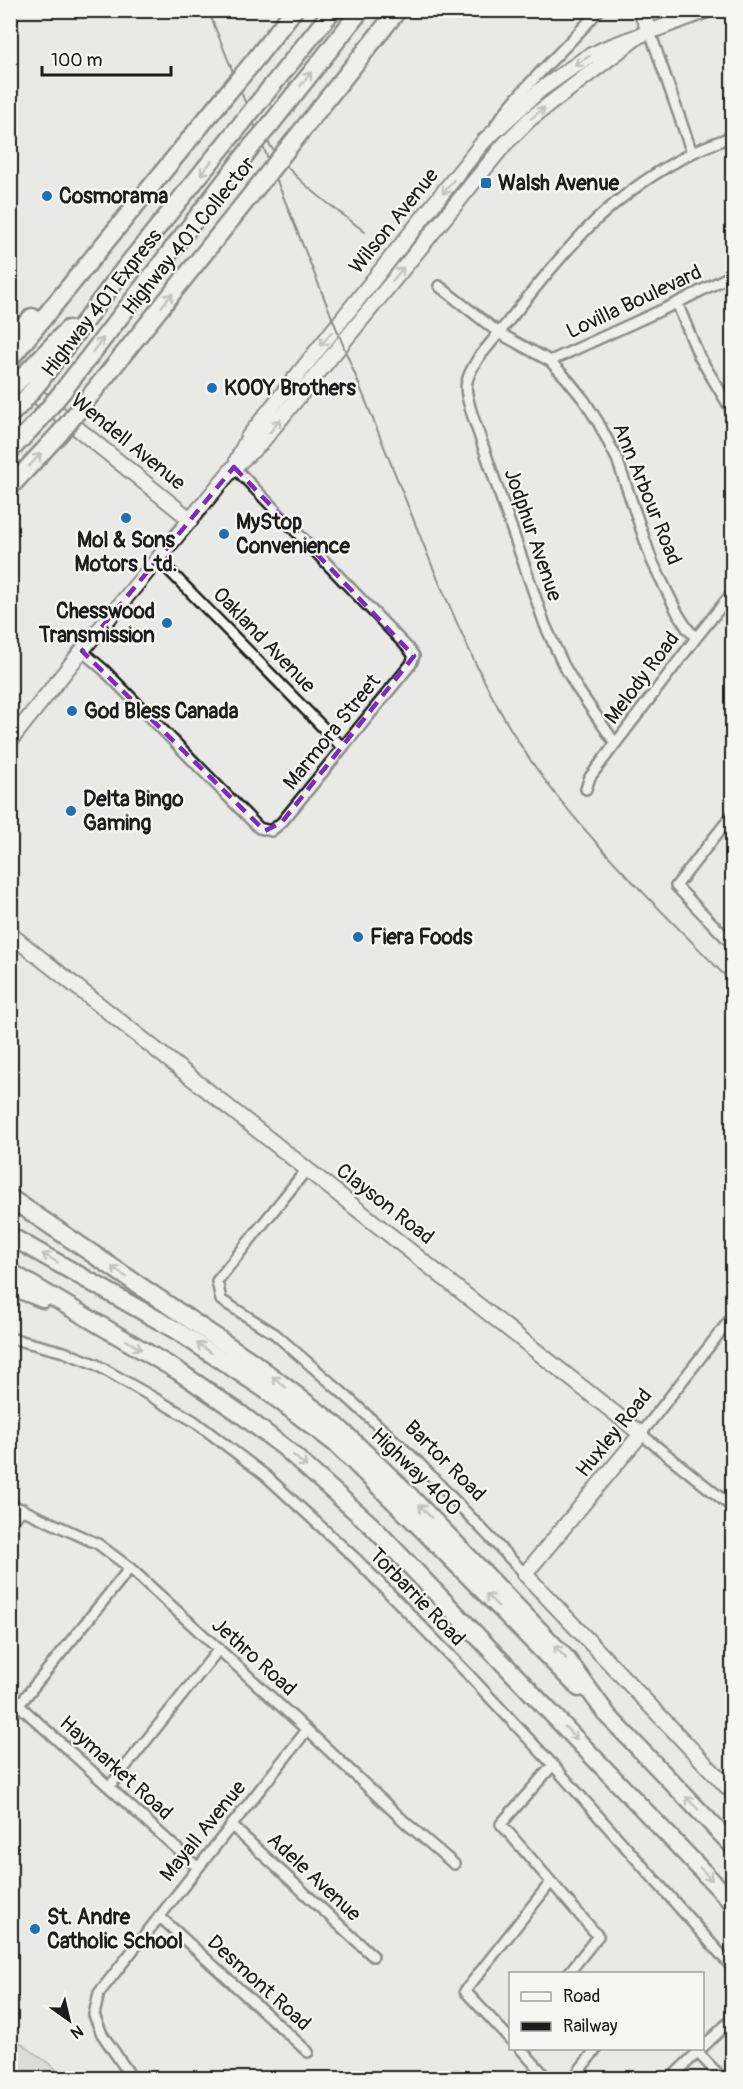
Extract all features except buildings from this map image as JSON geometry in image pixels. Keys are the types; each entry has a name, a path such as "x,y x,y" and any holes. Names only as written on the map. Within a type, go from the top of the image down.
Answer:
{"highway":[{"path":"11,359 294,10"},
{"name":"Highway 401 Express","path":"14,403 333,10"},
{"name":"Highway 401 Express","path":"10,451 62,392 252,146 361,10"},
{"name":"Highway 401 Collector","path":"10,487 78,411 398,10"},
{"path":"353,68 408,10"},
{"path":"10,340 136,204"},
{"name":"Highway 400","path":"10,1198 254,1363 336,1426 402,1488 566,1658 608,1716 732,1845"},
{"path":"10,1236 174,1329 263,1388 336,1444 557,1668 608,1716"},
{"path":"10,1272 178,1371 238,1412 324,1481 372,1526 732,1902"},
{"path":"10,1286 84,1315"}],"main road":[{"path":"640,10 650,32"},
{"path":"484,141 540,90 587,57 708,10"},
{"name":"Wilson Avenue","path":"10,741 234,467 260,444 504,145 530,119 636,38"},
{"name":"Wilson Avenue","path":"234,467 249,436 484,141"},
{"name":"Wendell Avenue","path":"10,374 190,520"},
{"name":"Clayson Road","path":"10,933 641,1434"},
{"name":"Huxley Road","path":"525,1574 641,1434"},
{"name":"Bartor Road","path":"525,1574 732,1792"}],"street":[{"name":"Wilson Avenue","path":"484,141 512,102 599,10"},
{"path":"650,32 692,153"},
{"name":"Jodphur Avenue","path":"615,743 572,680 545,625 465,393 466,378 499,333 557,262 598,219 647,180 692,153 732,136"},
{"name":"Lovilla Boulevard","path":"550,361 677,303 732,275"},
{"name":"Ann Arbour Road","path":"439,286 499,333 550,361 584,400 606,435 652,561 678,614 696,638"},
{"path":"677,303 699,356 732,411"},
{"name":"Marmora Street","path":"82,651 104,670 259,828 266,831 277,828 411,664 414,656 234,467"},
{"name":"Oakland Avenue","path":"158,559 342,747"},
{"name":"Melody Road","path":"586,789 590,777 615,743 732,593"},
{"path":"732,815 676,886 732,944"},
{"name":"Bartor Road","path":"307,1169 217,1281 221,1300 275,1334 347,1397 418,1461 525,1574"},
{"name":"Huxley Road","path":"641,1434 732,1317"},
{"name":"Torbarrie Road","path":"10,1338 64,1352 95,1364 194,1421 265,1475 356,1559 553,1766 732,1967"},
{"name":"Clayson Road","path":"641,1434 732,1508"},
{"name":"Jethro Road","path":"10,1504 98,1544 130,1568 405,1822 454,1864"},
{"path":"10,1523 22,1509"},
{"path":"10,1716 130,1568"},
{"path":"110,1786 219,1649"},
{"name":"Haymarket Road","path":"10,1697 197,1867"},
{"name":"Mayall Avenue","path":"132,2079 102,2034 94,2015 99,1993 307,1730"},
{"path":"553,1766 501,1824 598,1936 570,1972"},
{"name":"Adele Avenue","path":"231,1825 373,1956"},
{"path":"509,2038 465,1991 551,1882"},
{"name":"Desmont Road","path":"159,1916 308,2052"},
{"path":"704,2044 732,2019"},
{"path":"521,2050 548,2079"},
{"path":"573,2079 596,2050"},
{"path":"671,2079 698,2050"},
{"path":"700,2050 722,2079"},
{"path":"452,2079 456,2076 466,2079"}],"highlighted area":[{"path":"234,467 414,656 282,822 265,831 82,651"}],"shaded area":[{"path":"11,2036 55,2068 59,2078 11,2078"}],"railway":[{"path":"208,10 431,563 464,639 502,714 531,761 577,820 627,876 732,983"},
{"path":"266,139 275,153 298,178 365,232"}],"place":[{"name":"Walsh Avenue","path":"486,183"},
{"name":"Cosmorama","path":"47,196"},
{"name":"KOOY Brothers","path":"212,388"},
{"name":"Mol & Sons Motors Ltd.","path":"126,518"},
{"name":"MyStop Convenience","path":"224,534"},
{"name":"Chesswood Transmission","path":"167,623"},
{"name":"God Bless Canada","path":"72,711"},
{"name":"Delta Bingo Gaming","path":"71,811"},
{"name":"Fiera Foods","path":"358,937"},
{"name":"St. Andre Catholic School","path":"35,1929"}]}
